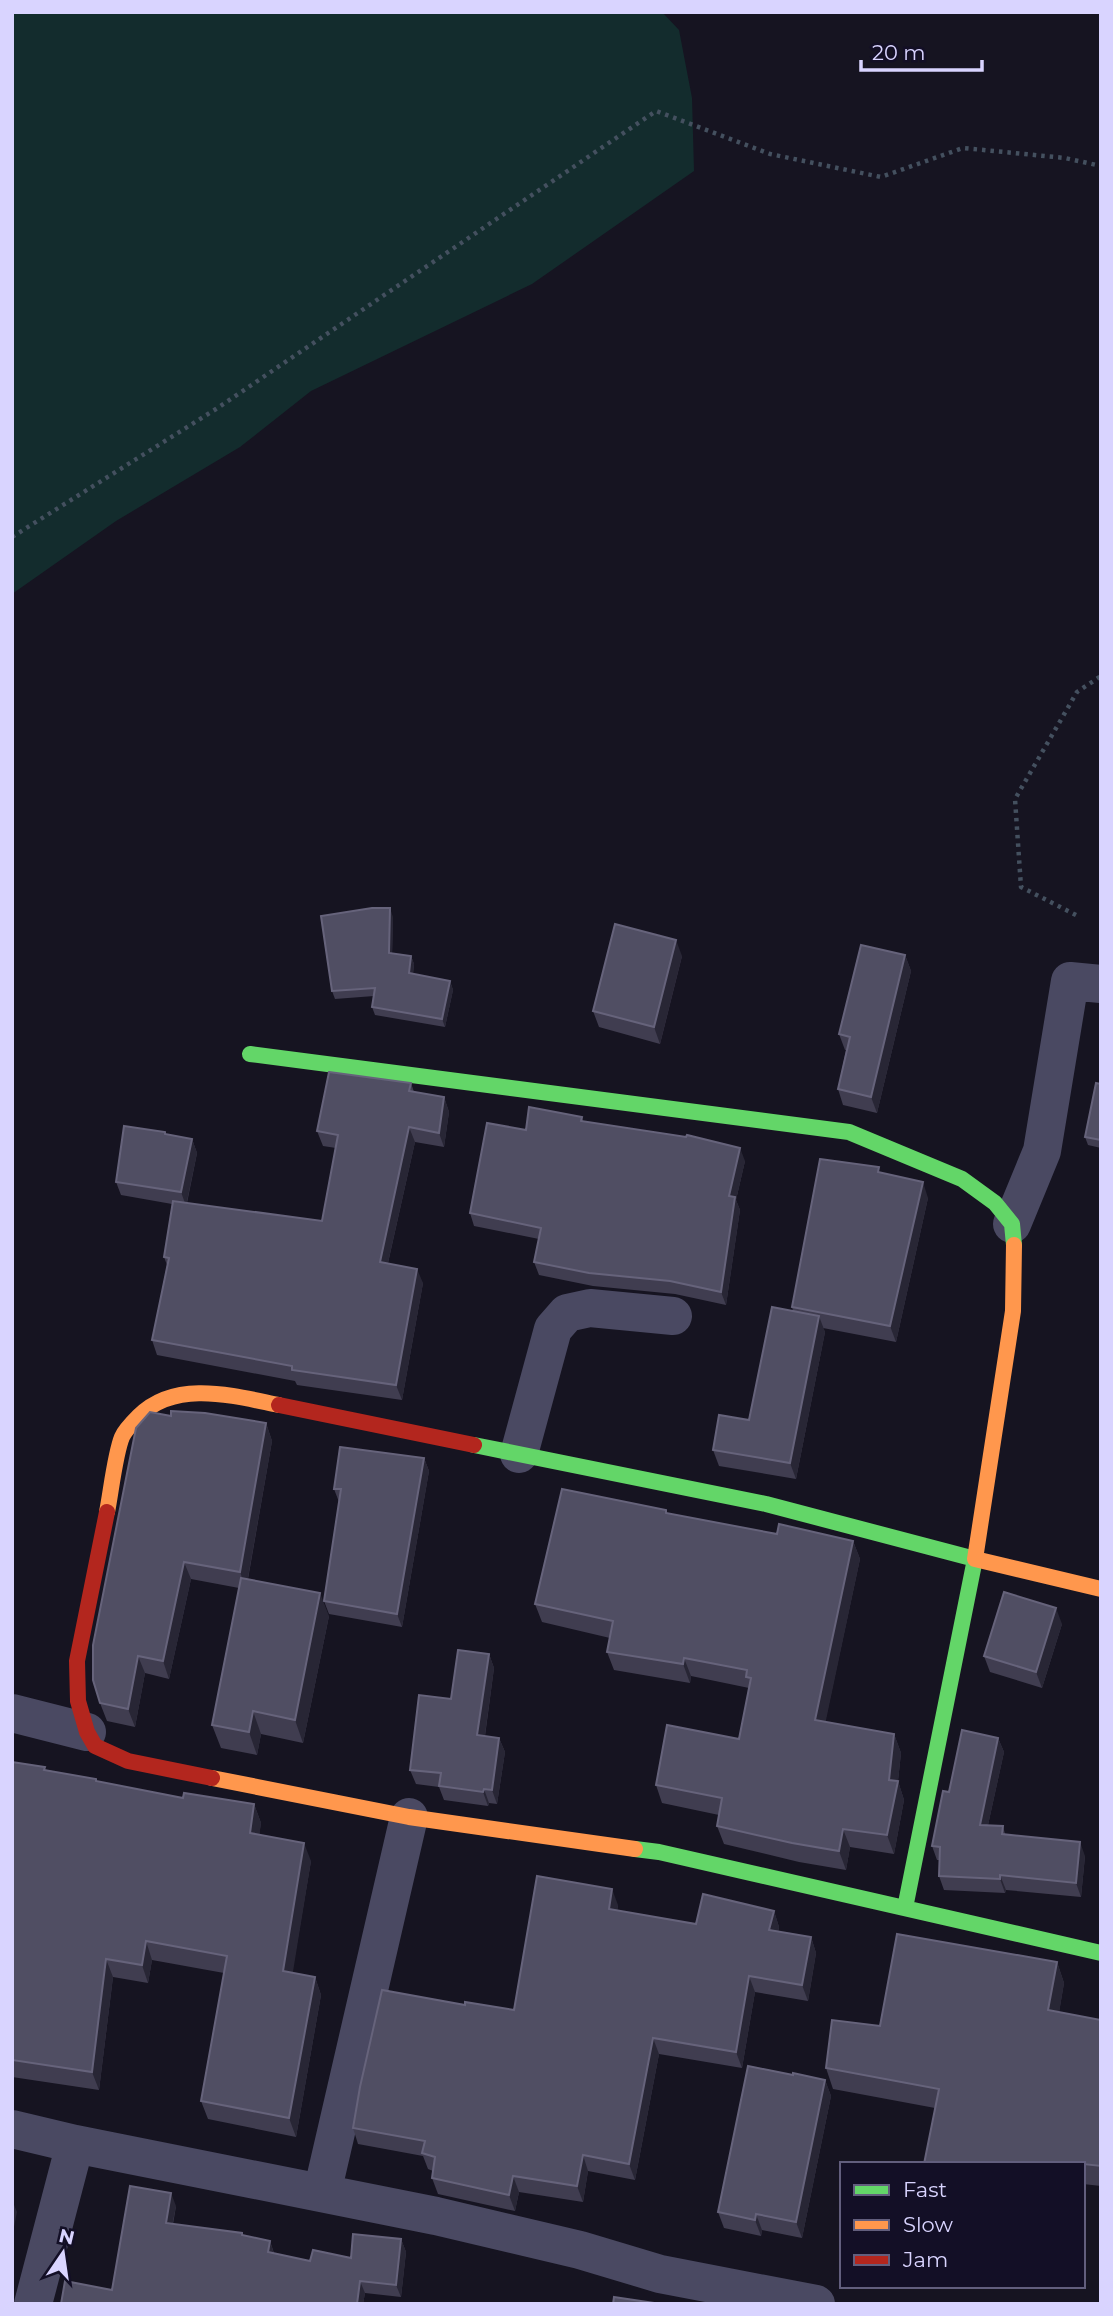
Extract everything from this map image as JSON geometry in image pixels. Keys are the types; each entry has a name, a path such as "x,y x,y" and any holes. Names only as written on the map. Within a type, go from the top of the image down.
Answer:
{"street":[{"path":"905,1908 975,1559 1013,1311 1012,1224 1042,1151 1070,981 1101,985"},
{"path":"250,1054 849,1132 961,1179 995,1203 1012,1224"},
{"path":"519,1454 553,1329 567,1313 590,1308 673,1316"},
{"path":"1101,1590 766,1504 223,1394 181,1394 161,1398 139,1413 122,1436 77,1661 78,1701 87,1732 95,1746 128,1760 409,1817 659,1852 1101,1953"},
{"path":"12,1713 87,1732"},
{"path":"322,2193 409,1817"},
{"path":"12,2129 436,2216 580,2250 660,2274 816,2304"},
{"path":"33,2304 75,2144"}],"path":[{"path":"12,537 216,409 656,111 770,154 881,177 964,148 1065,158 1101,166"},
{"path":"1076,915 1021,887 1015,799 1077,692 1101,676"}],"green space":[{"path":"12,12 662,12 679,30 692,98 694,171 532,284 311,391 240,447 116,521 12,594"}],"building":[{"path":"390,908 389,953 411,956 409,973 450,981 442,1019 372,1007 375,988 332,991 321,916"},
{"path":"615,924 676,940 654,1027 593,1011"},
{"path":"861,945 905,955 871,1097 838,1089 850,1037 839,1034"},
{"path":"329,1072 411,1083 409,1091 444,1097 439,1133 409,1127 380,1262 417,1269 396,1385 292,1370 292,1366 152,1340 169,1258 164,1257 173,1201 322,1221 338,1135 317,1131"},
{"path":"1096,1083 1101,1084 1101,1140 1085,1137"},
{"path":"529,1107 582,1117 581,1121 686,1137 687,1135 740,1148 729,1196 735,1197 721,1292 670,1281 589,1273 534,1262 541,1228 470,1213 487,1123 526,1130"},
{"path":"124,1126 192,1139 181,1192 116,1182"},
{"path":"820,1159 879,1167 878,1172 923,1182 890,1326 792,1307"},
{"path":"772,1307 819,1316 790,1463 713,1450 719,1415 749,1420"},
{"path":"171,1411 205,1413 266,1423 240,1572 184,1562 163,1661 138,1656 128,1709 100,1703 93,1680 93,1645 136,1428 150,1412 171,1416"},
{"path":"340,1447 424,1458 397,1614 324,1601 341,1489 334,1489"},
{"path":"562,1489 666,1510 666,1513 777,1534 779,1524 853,1541 815,1720 894,1734 889,1780 898,1781 887,1835 843,1829 839,1851 792,1843 717,1826 722,1798 656,1785 667,1725 739,1739 751,1678 746,1677 747,1670 684,1658 683,1664 607,1652 613,1621 535,1604"},
{"path":"241,1578 320,1593 295,1720 253,1711 249,1732 212,1725"},
{"path":"1004,1592 1056,1608 1036,1672 984,1656"},
{"path":"458,1650 489,1654 477,1735 499,1738 492,1790 484,1789 483,1792 439,1786 441,1773 410,1770 419,1695 451,1699"},
{"path":"962,1730 998,1738 980,1825 1003,1826 1002,1834 1080,1842 1076,1883 1000,1875 1000,1879 939,1876 940,1847 932,1846 943,1791 949,1792"},
{"path":"12,1762 183,1798 184,1793 254,1804 250,1833 304,1843 283,1971 315,1977 289,2118 201,2101 227,1956 146,1941 142,1965 106,1959 92,2072 12,2060"},
{"path":"537,1876 612,1889 609,1909 696,1924 703,1894 774,1911 769,1930 811,1937 802,1985 749,1976 736,2052 653,2038 629,2164 583,2155 577,2186 513,2176 509,2195 432,2178 435,2157 422,2153 425,2141 353,2128 382,1990 465,2005 465,2002 514,2010"},
{"path":"897,1934 1057,1962 1048,2010 1101,2020 1101,2166 1085,2164 1085,2162 924,2162 939,2089 826,2068 832,2020 880,2026"},
{"path":"748,2066 825,2080 796,2222 756,2214 755,2220 718,2212"},
{"path":"130,2186 171,2193 166,2223 242,2233 270,2241 268,2252 310,2261 313,2250 351,2258 353,2234 401,2239 396,2285 360,2281 357,2304 61,2304 65,2281 112,2290"},
{"path":"614,2297 661,2304 613,2304"}],"traffic: fast":[{"path":"250,1054 849,1132 962,1179 995,1203 1012,1224 1014,1245"},
{"path":"474,1445 766,1504 975,1559 905,1908"},
{"path":"635,1849 659,1852 1101,1953"}],"traffic: slow":[{"path":"1014,1245 1013,1311 975,1559 1101,1589"},
{"path":"107,1512 122,1437 137,1418 154,1405 170,1397 206,1393 279,1405"},
{"path":"212,1778 409,1817 635,1849"}],"traffic: jam":[{"path":"279,1405 474,1445"},
{"path":"107,1512 77,1661 78,1701 87,1732 95,1746 128,1761 212,1778"}]}
